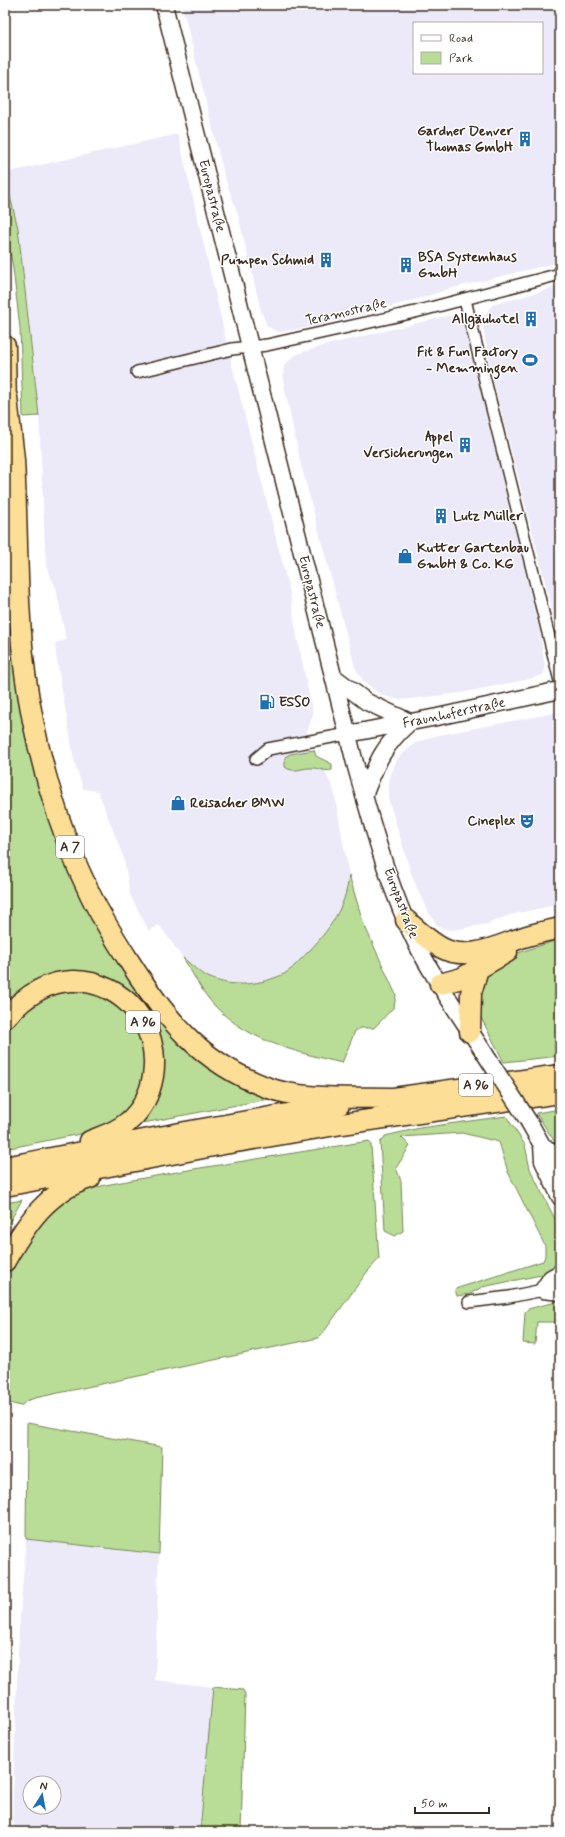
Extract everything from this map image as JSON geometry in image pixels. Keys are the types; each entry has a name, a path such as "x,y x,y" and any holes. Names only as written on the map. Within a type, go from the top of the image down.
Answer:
{"highway":[{"name":"A 7","path":"5,346 7,397 14,459 18,569 25,673 41,758 65,835 90,894 142,981 164,1013 190,1042 226,1068 267,1088 299,1095 341,1109"},
{"name":"A 7","path":"5,433 7,397"},
{"path":"406,920 429,939 443,948 480,960 534,941 560,935"},
{"path":"440,984 462,978 480,960 526,936 560,928"},
{"path":"470,1032 471,993 480,960"},
{"name":"A 96","path":"5,1018 19,1003 40,989 74,981 85,982 114,993 131,1006 143,1022 152,1041 154,1068 152,1085 140,1109 128,1123 113,1132 52,1158"},
{"name":"A 96","path":"394,1107 560,1075"},
{"name":"A 96","path":"5,1167 341,1109 394,1107 560,1093"},
{"path":"341,1109 394,1107"},
{"name":"A 96","path":"5,1186 154,1157 341,1109"},
{"path":"5,1260 22,1231 46,1203 60,1191 76,1182 154,1157"}],"main road":[{"name":"Europastraße","path":"164,5 348,734 364,796 383,858 406,920 428,966 529,1122 542,1145 554,1154 560,1164"},
{"path":"334,677 367,702 410,722 385,748 373,772 364,796"},
{"name":"Fraunhoferstraße","path":"348,734 560,690"},
{"name":"Europastraße","path":"542,1145 543,1161 560,1197"},
{"path":"543,1290 551,1278 560,1273"},
{"path":"543,1290 560,1286"},
{"path":"543,1290 560,1292"}],"street":[{"name":"Teramostraße","path":"137,372 232,349 274,343 465,300 560,274"},
{"path":"465,300 560,681"},
{"path":"256,759 268,749 348,734"},
{"path":"469,1302 509,1297 543,1290"}],"shaded area":[{"path":"182,5 560,5 560,262 449,289 418,299 321,325 281,332 275,331 267,326 261,311 238,215 224,175"},
{"path":"178,134 232,365 290,593 297,637 313,714 307,732 312,753 322,765 334,791 349,875 347,892 341,908 318,943 286,973 262,982 241,985 208,978 183,958 159,925 149,931 130,895 124,859 98,791 83,789 74,760 55,643 66,640 56,588 46,567 39,416 18,228 5,177 5,173"},
{"path":"560,286 560,640 491,372 483,327 484,316 492,305"},
{"path":"447,316 456,316 463,321 540,633 545,668 543,675 525,680 461,693 400,700 381,695 364,682 355,667 300,461 283,380 284,365 297,354 326,345"},
{"path":"560,712 560,904 510,915 487,924 451,930 438,927 424,904 412,876 388,798 389,776 398,758 415,743 434,736"},
{"path":"26,1539 159,1554 155,1680 213,1687 200,1832 20,1832 15,1828 12,1821 19,1629"}],"green space":[{"path":"5,177 18,228 39,416 23,417 20,328 13,268 5,225"},
{"path":"9,559 40,775 160,1019 183,1047 204,1063 279,1097 138,1124 158,1037 89,977 5,1008 5,579"},
{"path":"314,750 316,756 332,764 332,770 327,771 309,768 292,770 285,767 285,757 290,754"},
{"path":"349,875 363,922 396,995 394,1007 374,1028 361,1028 355,1031 342,1063 291,1050 258,1037 243,1029 228,1018 210,1001 183,958 206,976 228,983 256,983 284,974 318,942 333,922 344,900"},
{"path":"560,939 560,1056 504,1062 478,1012 481,978 509,956"},
{"path":"58,990 89,991 118,1004 142,1033 148,1063 139,1099 110,1128 5,1149 5,1031 24,1008"},
{"path":"560,1109 560,1150 536,1113"},
{"path":"506,1116 525,1145 530,1169 560,1229 560,1260 558,1264 546,1274 482,1287 470,1294 457,1296 455,1289 543,1261 545,1256 545,1246 508,1172 499,1142 462,1133 401,1137 410,1146 396,1168 401,1181 403,1231 395,1236 385,1231 380,1142 385,1136 420,1128"},
{"path":"369,1141 371,1145 379,1259 367,1272 318,1338 35,1398 26,1401 21,1406 5,1402 5,1278 26,1239 49,1211 73,1194 105,1185"},
{"path":"22,1200 5,1230 5,1203"},
{"path":"560,1301 560,1322 537,1322 535,1344 523,1343 525,1312 528,1309"},
{"path":"27,1423 162,1447 159,1554 26,1539"},
{"path":"213,1687 243,1690 245,1694 241,1832 200,1832"},
{"path":"5,1754 8,1759 5,1823"}],"place":[{"name":"Gardner Denver Thomas GmbH","path":"525,139"},
{"name":"Pumpen Schmid","path":"326,260"},
{"name":"BSA Systemhaus GmbH","path":"406,265"},
{"name":"Allgäuhotel","path":"531,319"},
{"name":"Fit & Fun Factory - Memmingen","path":"530,360"},
{"name":"Appel Versicherungen","path":"465,445"},
{"name":"Lutz Müller","path":"441,516"},
{"name":"Kutter Gartenbau GmbH & Co. KG","path":"405,556"},
{"name":"ESSO","path":"267,702"},
{"name":"Reisacher BMW","path":"178,803"},
{"name":"Cineplex","path":"527,821"}]}
